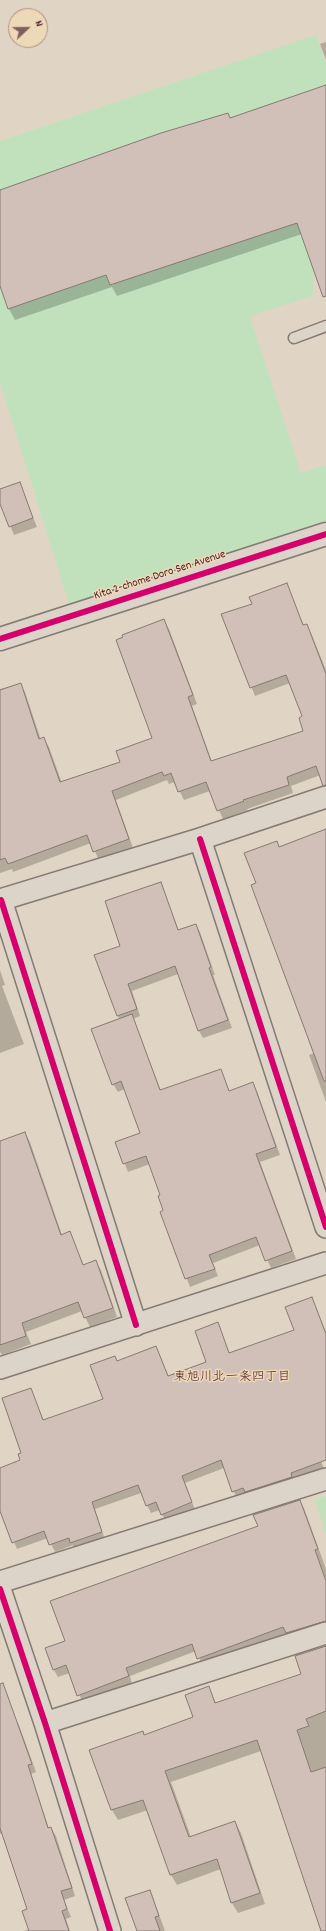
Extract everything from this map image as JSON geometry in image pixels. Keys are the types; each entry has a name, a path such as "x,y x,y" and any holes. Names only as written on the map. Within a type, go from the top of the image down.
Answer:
{"street":[{"name":"Kita 2-chome Doro Sen Avenue","path":"0,639 326,534"},
{"path":"136,1325 0,900 200,839 326,797"},
{"path":"200,839 326,1227"},
{"path":"0,1368 326,1263"},
{"path":"0,1582 326,1479"},
{"path":"0,1589 45,1723 110,1931"},
{"path":"45,1723 326,1634"}],"lane":[{"path":"294,338 326,326"}],"green space":[{"path":"316,35 326,63 326,85 237,115 239,123 232,126 227,113 206,120 198,137 193,123 104,153 107,164 96,168 93,157 0,190 0,141"},
{"path":"290,204 314,273 313,296 250,316 301,473 326,465 326,526 70,607 0,383 0,286 8,309 100,277 99,272 105,270 110,285 130,278"},
{"path":"326,1496 326,1534 315,1500"}],"building":[{"path":"326,85 326,296 323,297 297,223 110,285 106,275 8,309 0,286 0,190 161,133 228,113 230,118"},
{"path":"20,482 33,518 9,527 0,504 0,489"},
{"path":"287,583 303,625 307,624 326,674 326,785 323,786 316,766 287,777 289,785 243,800 244,801 217,811 206,782 178,792 171,773 164,776 162,772 112,791 129,839 93,852 87,835 8,864 5,858 0,860 0,690 21,683 39,739 44,737 60,782 120,762 116,751 152,738 116,640 123,637 122,635 164,619 193,695 188,697 211,761 303,731 299,718 302,716 286,675 250,688 221,614 252,604 249,597"},
{"path":"326,829 326,1081 324,1081 251,885 256,883 244,853 277,841 279,847"},
{"path":"161,882 178,930 196,924 211,967 209,968 228,1020 198,1031 175,966 128,984 137,1009 117,1016 94,955 120,946 105,901"},
{"path":"132,1014 160,1090 221,1069 229,1091 253,1082 276,1147 256,1154 292,1251 265,1261 256,1237 209,1255 215,1269 185,1279 160,1212 163,1210 158,1196 160,1195 146,1156 123,1164 115,1142 140,1133 121,1081 112,1085 91,1029"},
{"path":"25,1132 61,1235 70,1231 83,1265 96,1260 113,1308 84,1318 78,1302 22,1323 26,1336 0,1345 0,1141"},
{"path":"312,1297 326,1334 326,1460 291,1473 292,1477 245,1492 243,1488 232,1492 221,1460 182,1476 192,1502 161,1515 156,1502 146,1506 138,1485 92,1502 102,1532 70,1543 69,1538 49,1545 44,1531 12,1543 0,1511 0,1468 20,1460 18,1454 21,1453 2,1398 31,1388 43,1420 103,1399 90,1365 115,1356 117,1361 156,1346 168,1376 206,1362 195,1331 218,1322 229,1353 294,1330 285,1307"},
{"path":"300,1500 318,1549 315,1550 326,1581 326,1621 286,1633 283,1627 197,1659 192,1644 126,1668 129,1676 77,1696 66,1665 53,1670 45,1648 65,1641 50,1601 258,1526 253,1515"},
{"path":"326,1646 326,1711 306,1719 309,1726 297,1730 311,1772 326,1767 326,1931 321,1931 257,1740 165,1771 189,1837 235,1821 260,1893 231,1903 217,1859 170,1875 143,1800 111,1810 89,1750 143,1731 144,1735 193,1717 185,1695 209,1686 215,1703 301,1674 295,1656"},
{"path":"3,1683 32,1764 28,1765 48,1828 51,1827 72,1888 61,1891 67,1909 62,1911 69,1931 29,1931 22,1911 27,1909 0,1828 0,1684"},
{"path":"150,1890 159,1916 155,1917 160,1931 137,1931 125,1898"}],"cycle path":[{"path":"0,639 326,534"},
{"path":"200,839 326,1227"},
{"path":"1,900 136,1325"},
{"path":"0,1589 45,1723 110,1931"}],"district":[{"name":"東旭川北一条四丁目","path":"232,1378"}]}
